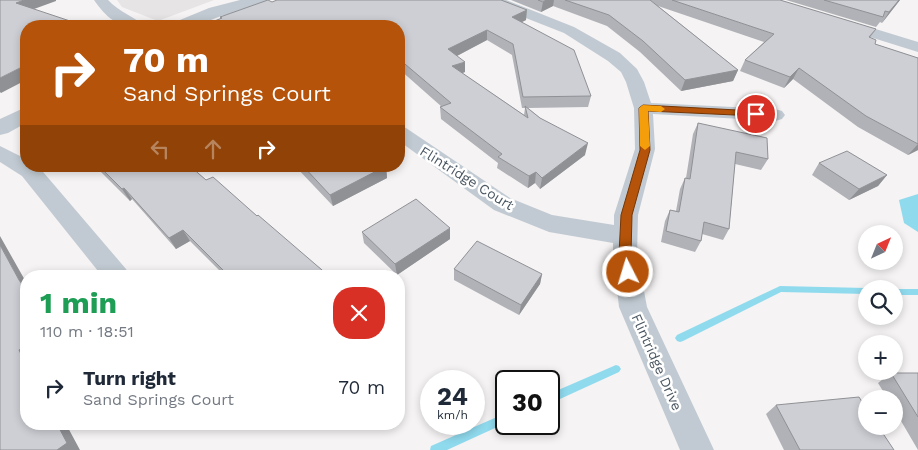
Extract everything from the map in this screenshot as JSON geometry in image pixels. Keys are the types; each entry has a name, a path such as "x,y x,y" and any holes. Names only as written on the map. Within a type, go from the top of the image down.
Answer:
{"street":[{"path":"101,0 105,6 124,20"},
{"path":"195,20 215,12 259,0"},
{"name":"Flintridge Drive","path":"493,0 569,30 614,57 628,69 635,82 643,108 645,150 626,215 625,254 633,307 698,450"},
{"path":"828,19 918,47"},
{"path":"643,108 775,115"},
{"path":"0,128 20,117"},
{"name":"Flintridge Court","path":"405,136 502,204 549,223 626,236"},
{"path":"0,153 20,165"},
{"path":"31,172 112,270"}],"shaded area":[{"path":"117,0 214,0 161,20 155,20 122,7"}],"water":[{"path":"918,194 918,232 904,223 899,200"}],"building":[{"path":"0,0 24,0 16,3 67,20 20,20 20,68 0,78"},
{"path":"268,0 272,2 277,0 501,0 527,10 512,17 574,50 591,96 523,97 513,44 487,30 448,49 465,62 452,66 528,118 525,106 540,118 588,143 542,178 536,172 529,176 498,157 502,154 440,107 451,103 405,64 405,20 217,20 222,18 220,17"},
{"path":"565,0 650,0 738,70 685,80 643,41 609,15"},
{"path":"672,0 780,0 876,29 869,37 876,40 875,44 918,58 918,144 866,116 799,68 790,77 745,60 774,34"},
{"path":"824,0 899,0 889,12 885,11 883,17"},
{"path":"698,123 767,138 768,159 736,152 729,229 704,222 701,241 666,231 670,210 679,212 685,178 690,179"},
{"path":"847,151 887,175 859,189 819,163"},
{"path":"105,172 197,172 206,180 213,177 322,270 223,270 183,230 169,238 124,188 122,189"},
{"path":"309,172 374,172 330,195"},
{"path":"416,199 450,228 395,264 362,232"},
{"path":"477,241 542,274 521,305 454,269"},
{"path":"0,245 20,281 20,430 60,430 67,443 57,450 0,450"},
{"path":"903,373 918,373 918,417 903,390 895,380 903,380"},
{"path":"858,397 858,435 884,435 894,450 800,450 776,405"}],"waterway":[{"path":"680,338 780,289 858,291"},
{"path":"903,292 918,292"},
{"path":"560,394 616,369"},
{"path":"435,450 495,423"}],"slow traffic":[{"path":"645,146 643,108 661,109"}],"route":[{"path":"628,272 625,254 626,215 645,150 643,108 756,114"}]}
